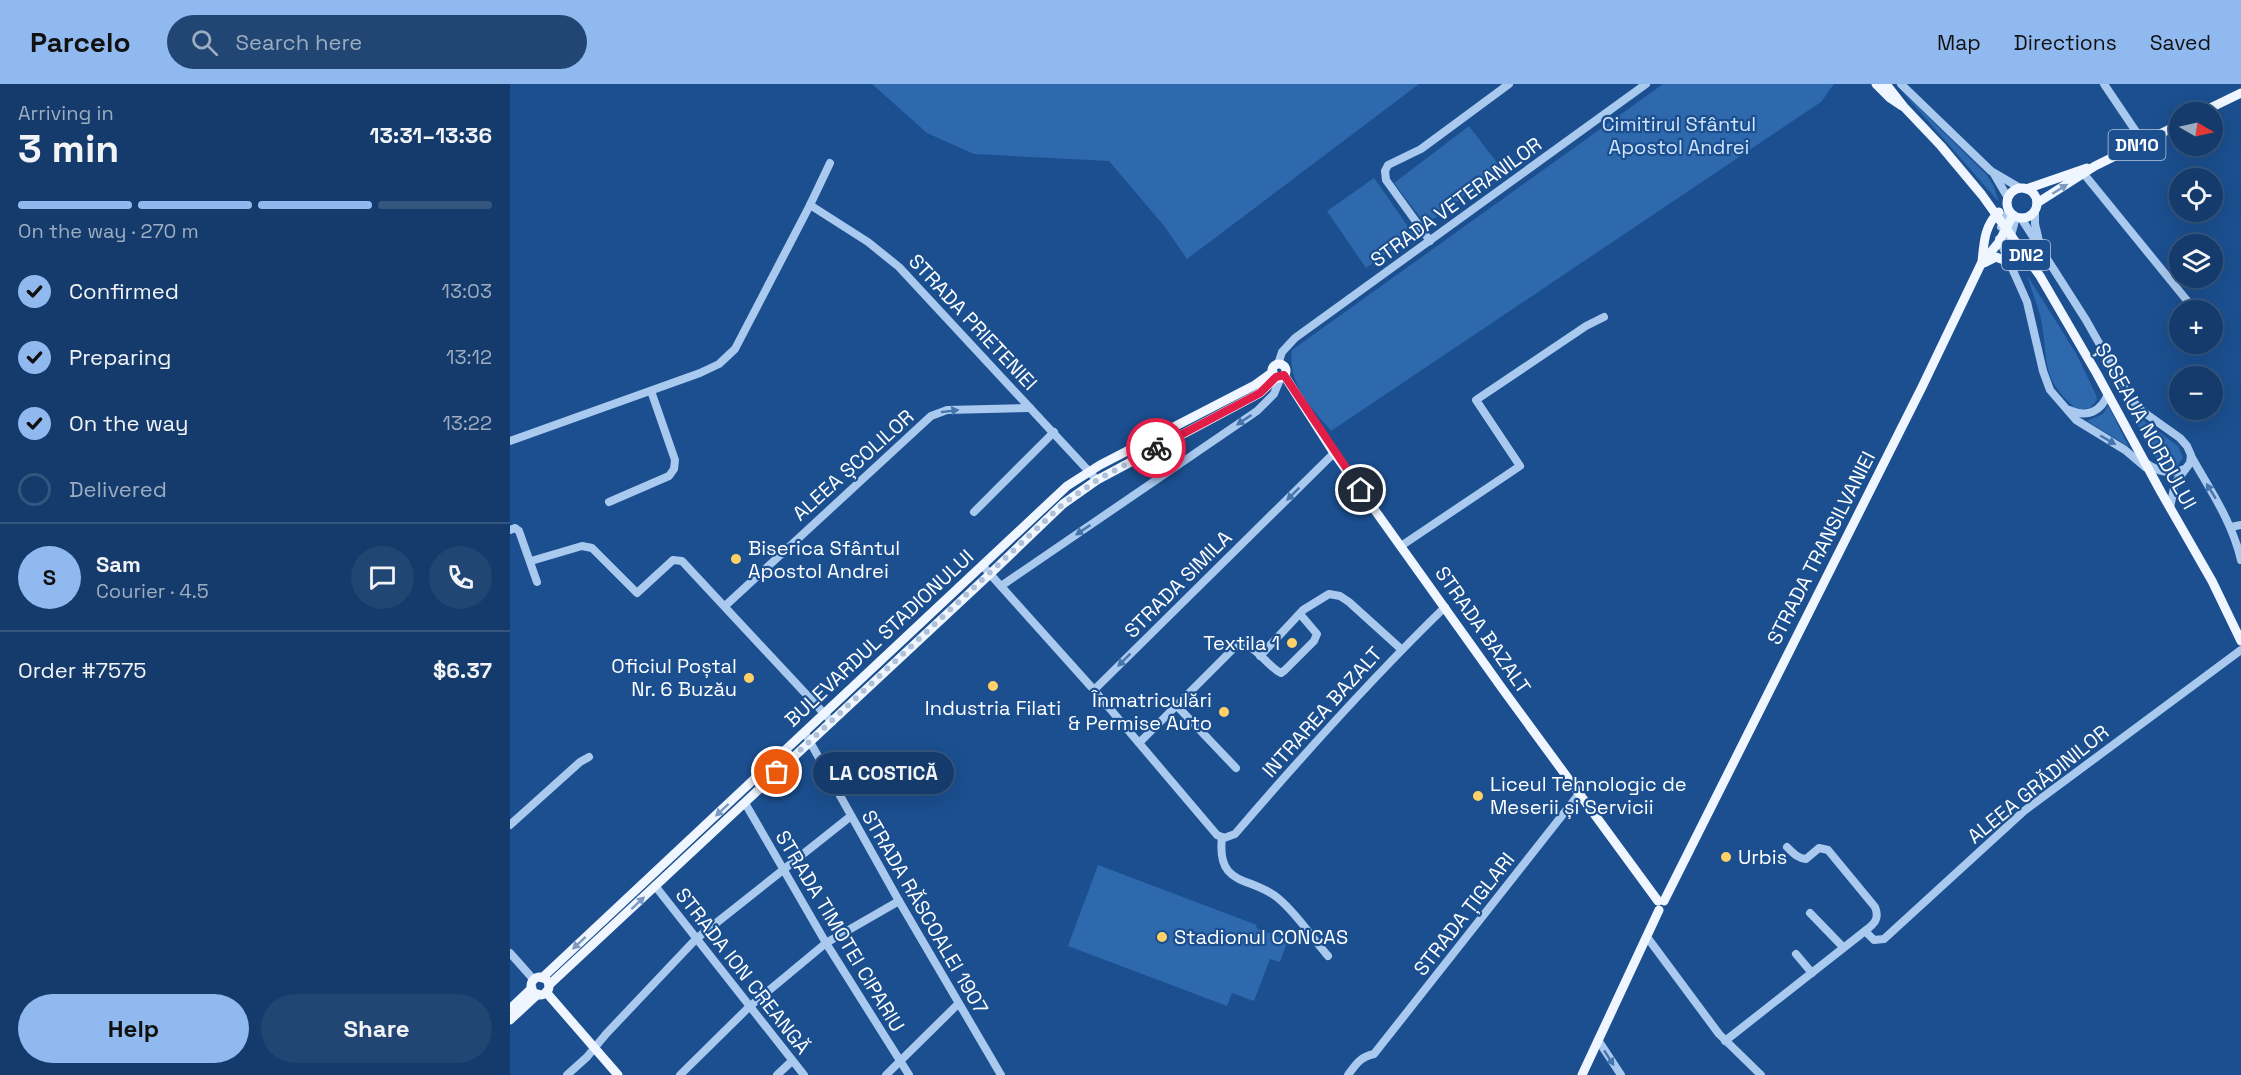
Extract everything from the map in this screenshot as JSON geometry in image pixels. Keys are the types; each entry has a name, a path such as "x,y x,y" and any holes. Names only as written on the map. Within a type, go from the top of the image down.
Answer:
{"main road":[{"name":"ȘOSEAUA NORDULUI","path":"1876,84 1890,98 1904,107"},
{"name":"ȘOSEAUA NORDULUI","path":"1886,84 1982,195 2040,276 2212,581 2241,641"},
{"path":"2223,102 2241,93"},
{"name":"DN10","path":"2023,189 2095,166 2169,129"},
{"name":"DN10","path":"2036,207 2095,166"},
{"path":"1982,264 1988,224 2012,210 2031,215 2036,207 2035,196 2023,189 2011,193 2012,210"},
{"name":"STRADA TRANSILVANIEI","path":"1582,1075 1647,937 1660,904 1917,398 1982,264 1999,242 2012,210"},
{"path":"1982,264 1996,258 2009,262"},
{"name":"STRADA BAZALT","path":"1279,372 1334,453 1660,904"},
{"name":"BULEVARDUL STADIONULUI","path":"510,1020 540,986 1050,500 1089,471 1279,372"},
{"name":"BULEVARDUL STADIONULUI","path":"510,1009 656,887 1063,504 1097,480 1260,393 1279,372"},
{"path":"540,986 618,1075"}],"street":[{"path":"1430,241 1386,180 1385,171 1388,165 1421,149 1509,84"},
{"name":"STRADA VETERANILOR","path":"1279,372 1286,347 1295,338 1646,84"},
{"path":"2104,84 2143,142"},
{"path":"1902,85 1991,171 2023,189"},
{"path":"510,441 700,373 727,358 735,349 830,163"},
{"path":"1991,171 2012,210 2042,251 2086,320 2130,398 2142,411 2180,438 2191,455 2231,527 2241,560"},
{"path":"2084,174 2187,300"},
{"name":"STRADA PRIETENIEI","path":"810,205 887,255 1097,480"},
{"path":"2036,207 2035,224 2042,251"},
{"path":"2009,262 2012,210"},
{"path":"1999,242 2018,277 2027,302 2046,381 2056,398 2076,420 2125,450 2151,472"},
{"path":"1401,546 1520,466 1476,400 1586,326 1604,317"},
{"path":"1001,586 1257,411 1274,394 1279,372"},
{"path":"609,502 669,476 674,469 675,460 651,391"},
{"path":"2064,408 2075,413 2090,414 2098,410 2108,394"},
{"name":"ALEEA ȘCOLILOR","path":"725,606 931,416 947,410 1030,408"},
{"path":"974,512 1054,432"},
{"name":"STRADA SIMILA","path":"1094,690 1334,453"},
{"path":"2170,508 2175,483 2187,469 2191,455"},
{"path":"2144,460 2154,468 2167,472 2187,469"},
{"path":"2231,527 2241,525"},
{"path":"510,530 515,528 519,531 537,582"},
{"path":"531,561 582,546 592,548 637,593 673,560 682,561 832,722"},
{"path":"982,565 1094,690 1217,835 1223,838 1222,862 1231,874 1278,898 1328,956"},
{"path":"1260,656 1300,614 1329,594 1340,596 1349,602 1401,649"},
{"name":"INTRAREA BAZALT","path":"1223,838 1235,834 1401,649 1445,607"},
{"path":"1139,743 1236,646 1244,645 1281,673 1314,641 1317,634 1300,614"},
{"name":"ALEEA GRĂDINILOR","path":"1865,931 1874,940 1884,939 2008,824 2241,650"},
{"path":"1176,705 1236,768"},
{"name":"STRADA RĂSCOALEI 1907","path":"805,733 958,1004 1001,1075"},
{"path":"510,825 580,762 589,757"},
{"name":"STRADA ȚIGLARI","path":"1348,1075 1360,1059 1374,1054 1579,794"},
{"name":"STRADA TIMOTEI CIPARIU","path":"745,803 826,943 909,1075"},
{"path":"567,1075 696,939 851,816"},
{"path":"1725,1041 1875,924 1877,919 1875,908 1828,850 1823,848 1815,850 1806,859 1796,857 1787,847"},
{"name":"STRADA ION CREANGĂ","path":"656,887 804,1075"},
{"path":"680,1075 749,1007 826,943 899,901"},
{"path":"1810,913 1843,947"},
{"path":"1647,937 1725,1041 1761,1075"},
{"path":"510,953 540,986"},
{"path":"1796,954 1812,973"},
{"path":"886,1075 958,1004"},
{"path":"1598,1040 1621,1075"},
{"path":"777,1075 792,1061"}],"green space":[{"path":"872,84 1419,84 1187,259 1165,227 1109,161 974,154 927,133"},
{"name":"Cimitirul Sfântul Apostol Andrei","path":"1663,84 1834,84 1821,102 1331,431 1309,404 1297,384 1291,362 1292,350"},
{"path":"1899,88 1987,175 1999,202"},
{"path":"1469,126 1501,168 1426,225 1394,183"},
{"path":"1374,178 1414,235 1366,268 1327,211"},
{"path":"2027,275 2077,355 2096,395 2097,400 2090,408 2078,410 2074,407 2055,386 2050,376 2041,319"},
{"path":"2108,405 2129,447 2087,421 2103,414"},
{"path":"2132,412 2178,446 2183,458 2176,467 2161,462 2155,455"},
{"name":"Stadionul CONCAS","path":"1098,865 1257,925 1256,928 1288,940 1280,962 1270,959 1254,1001 1232,993 1227,1006 1068,946"}],"way so far":[{"path":"777,772 1063,504 1097,480 1156,448"}],"place":[{"name":"Biserica Sfântul Apostol Andrei","path":"736,559"},
{"name":"Textila 1","path":"1292,643"},
{"name":"Oficiul Poștal Nr. 6 Buzău","path":"749,678"},
{"name":"Industria Filati","path":"993,686"},
{"name":"Înmatriculări & Permise Auto","path":"1224,712"},
{"name":"LA COSTICĂ","path":"777,772"},
{"name":"Liceul Tehnologic de Meserii și Servicii","path":"1478,796"},
{"name":"Urbis","path":"1726,857"},
{"name":"Stadionul CONCAS","path":"1162,937"}],"route":[{"path":"1156,448 1260,393 1276,377 1284,375 1334,453 1361,490"}]}
